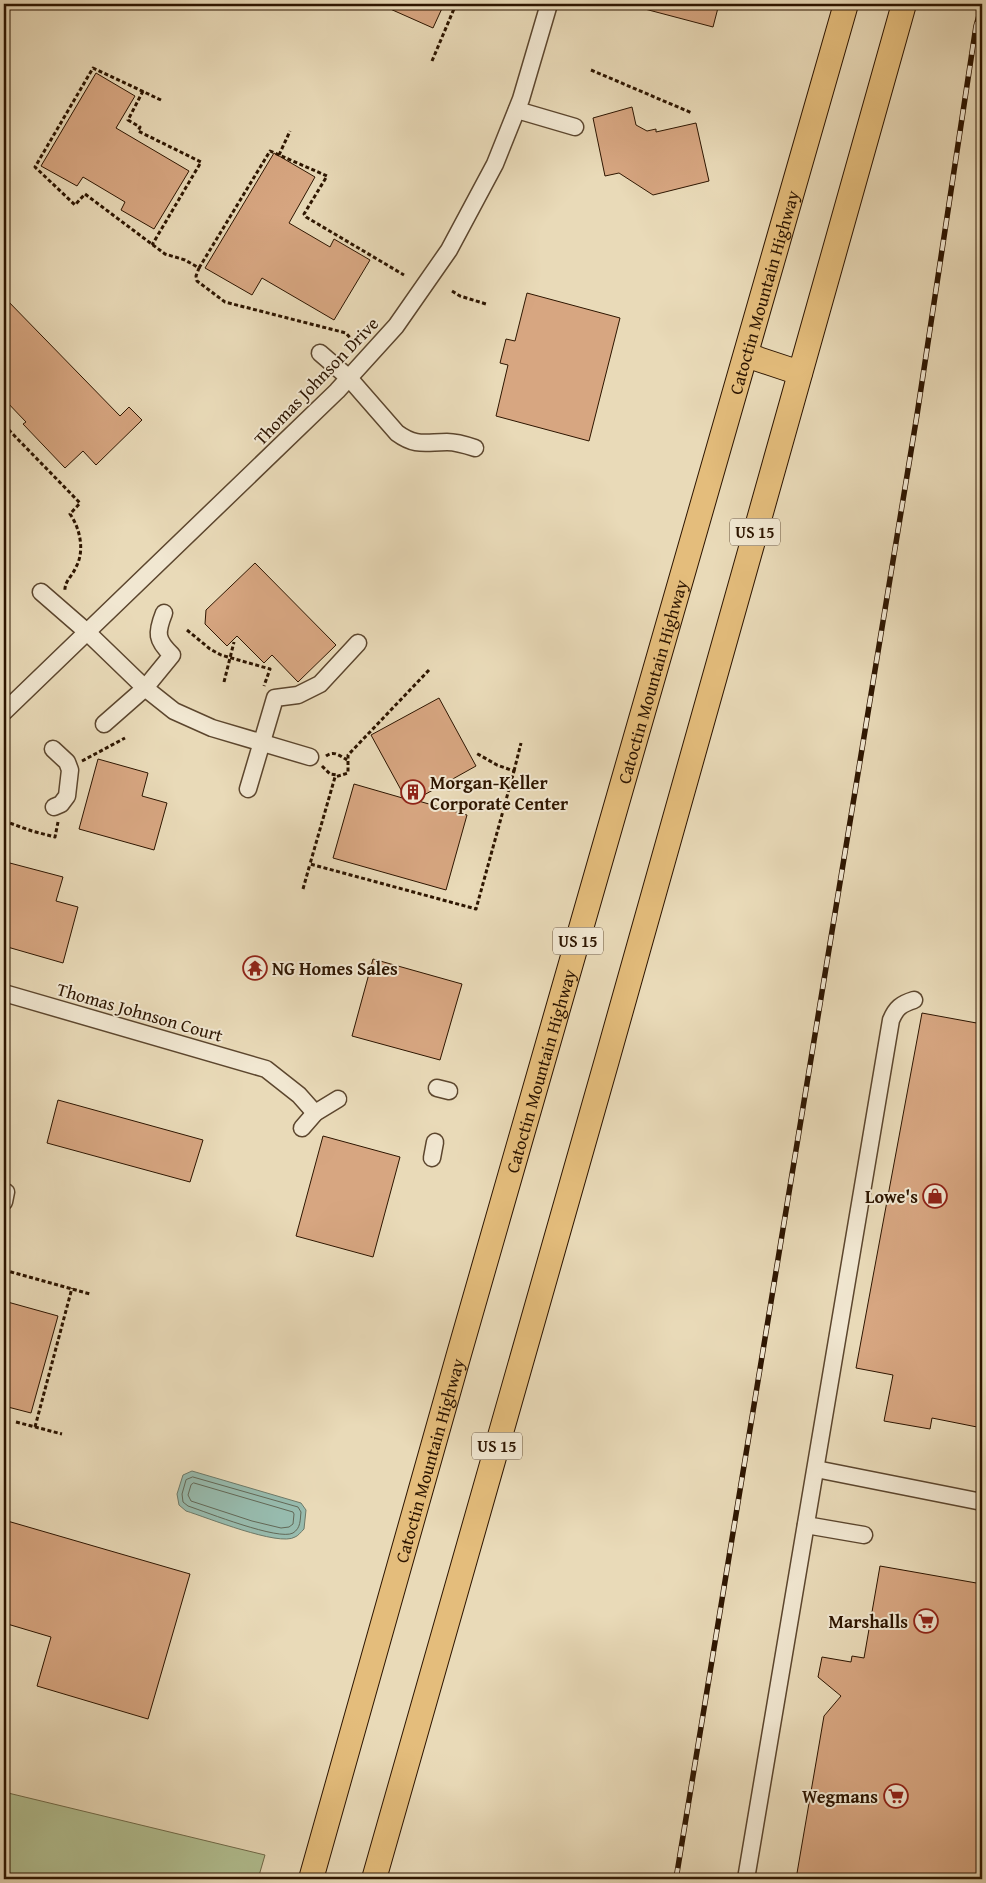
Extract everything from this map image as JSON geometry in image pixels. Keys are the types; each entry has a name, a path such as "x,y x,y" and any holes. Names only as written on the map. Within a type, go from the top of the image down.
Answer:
{"highway":[{"name":"Catoctin Mountain Highway","path":"311,1879 846,4"},
{"name":"US 15","path":"374,1879 904,4"},
{"path":"746,355 800,373"},
{"path":"385,1879 388,1831"}],"street":[{"name":"Thomas Johnson Drive","path":"4,712 216,509 349,378 396,326 449,250 495,164 517,110 549,4"},
{"path":"517,110 575,127"},
{"path":"320,353 349,378 397,433 406,439 422,444 447,442 475,448"},
{"path":"41,592 87,632 145,688 174,711 212,728 310,757"},
{"path":"104,724 145,688 172,655 162,646 158,636 159,625 164,613"},
{"path":"248,789 261,743 268,696 298,695 320,684 358,643"},
{"path":"53,749 67,762 70,770 67,796 61,804 54,807"},
{"name":"Thomas Johnson Court","path":"4,993 266,1069 298,1095 315,1113"},
{"path":"746,1879 891,1020 896,1010 903,1003 914,1000"},
{"path":"302,1128 315,1113 338,1099"},
{"path":"432,1158 436,1142"},
{"path":"816,1469 982,1502"},
{"path":"806,1525 864,1535"}],"path":[{"path":"432,61 456,4"},
{"path":"161,100 93,68 35,167 75,205 85,194 165,254 185,260 200,268"},
{"path":"591,70 692,113"},
{"path":"143,91 128,120 140,127 138,131 201,162 152,245"},
{"path":"280,155 290,130"},
{"path":"352,340 346,333 225,302 197,281 196,276 200,268 270,151 327,176 304,214 306,217 404,275"},
{"path":"452,291 460,296 486,304"},
{"path":"4,425 80,503 70,512 79,530 80,552 76,568 64,588 66,598"},
{"path":"186,630 210,649 231,658 270,669 268,696"},
{"path":"224,682 234,642"},
{"path":"303,889 335,777 348,773 348,755 429,670"},
{"path":"310,864 476,910 521,743"},
{"path":"339,776 330,774 323,769 324,758 329,753 335,753 347,760"},
{"path":"476,753 497,765 514,771"},
{"path":"4,1270 90,1294"},
{"path":"35,1427 72,1288"},
{"path":"16,1422 62,1434"}],"green space":[{"path":"4,1792 265,1855 258,1879 4,1879"}],"water":[{"path":"192,1471 301,1503 306,1510 304,1529 295,1537 287,1539 274,1538 242,1530 186,1511 179,1505 177,1494 183,1475"}],"building":[{"path":"379,4 444,4 433,28"},
{"path":"642,4 719,4 713,27 641,8"},
{"path":"96,73 135,96 116,128 189,171 154,229 121,210 125,202 83,177 77,186 41,166"},
{"path":"632,107 636,125 647,131 656,129 656,132 696,123 709,181 653,195 619,173 605,176 593,118"},
{"path":"274,153 315,177 289,223 330,247 334,239 370,260 334,320 262,278 252,295 205,268"},
{"path":"527,293 620,318 589,441 496,416 508,365 500,363 506,339 515,341"},
{"path":"4,297 120,416 129,407 142,420 96,465 83,451 65,468 23,424 26,422 4,399"},
{"path":"255,563 336,645 298,682 272,655 264,663 237,636 227,646 205,624 206,610"},
{"name":"Morgan-Keller Corporate Center","path":"439,698 476,766 415,800 467,815 446,890 333,858 354,784 406,799 371,735"},
{"path":"98,759 148,773 142,796 167,803 154,850 79,829"},
{"path":"6,862 63,877 56,901 78,907 63,963 4,946 4,869"},
{"path":"373,959 462,984 440,1060 352,1036"},
{"name":"Lowe's","path":"922,1013 982,1024 982,1428 932,1418 930,1429 884,1421 893,1375 856,1368"},
{"path":"58,1100 203,1140 190,1182 47,1143"},
{"path":"323,1136 400,1157 373,1257 296,1236"},
{"path":"4,1301 58,1316 31,1413 4,1406"},
{"path":"4,1520 190,1574 148,1719 37,1686 51,1637 4,1623"},
{"name":"Wegmans","path":"880,1566 982,1584 982,1879 796,1879 824,1716 841,1696 818,1677 822,1657 851,1662 852,1656 864,1658"}],"railway":[{"path":"676,1879 917,415 976,26 982,5"}],"place":[{"name":"Morgan-Keller Corporate Center","path":"413,792"},
{"name":"NG Homes Sales","path":"255,968"},
{"name":"Lowe's","path":"935,1196"},
{"name":"Marshalls","path":"926,1621"},
{"name":"Wegmans","path":"896,1796"}]}
